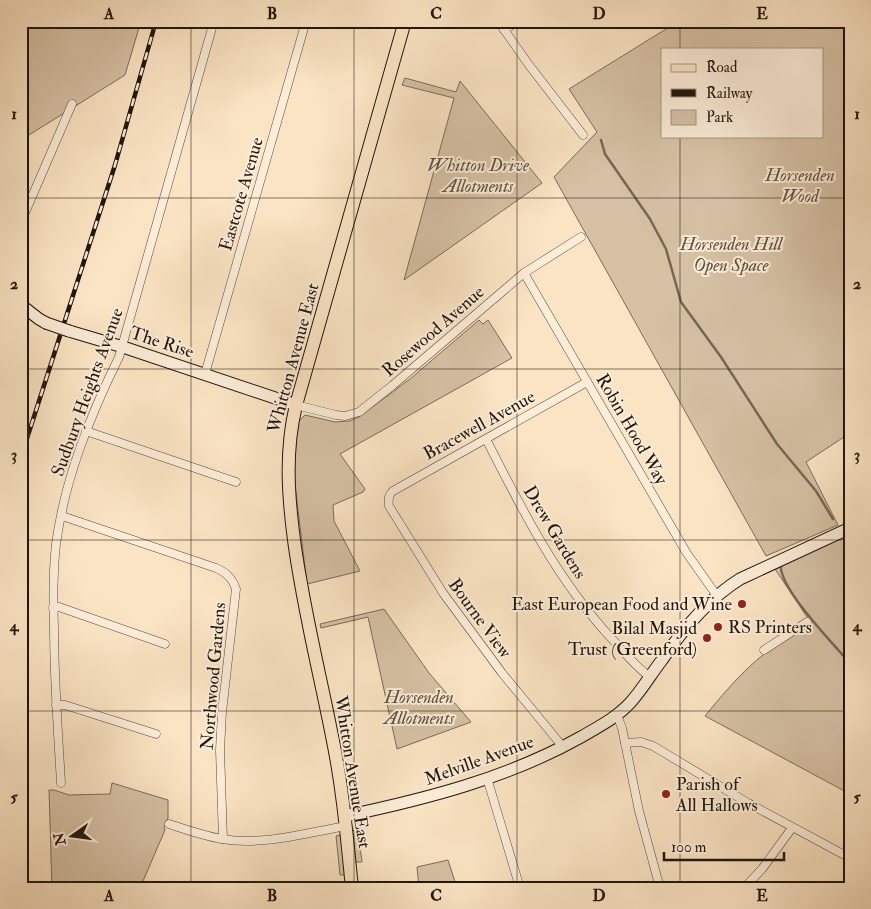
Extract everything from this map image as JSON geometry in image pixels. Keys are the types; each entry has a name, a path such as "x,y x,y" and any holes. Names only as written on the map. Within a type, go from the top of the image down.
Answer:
{"main road":[{"name":"Whitton Avenue East","path":"352,888 334,744 301,590 287,474 288,452 290,428 296,405 405,21"}],"street":[{"name":"Sudbury Heights Avenue","path":"61,783 53,608 56,544 68,484 86,431 122,347 214,21"},
{"name":"Eastcote Avenue","path":"205,374 306,21"},
{"path":"498,21 583,135"},
{"path":"504,30 518,21"},
{"path":"21,222 72,104"},
{"name":"Rosewood Avenue","path":"296,405 336,415 345,416 359,412 524,273 581,237"},
{"name":"Robin Hood Way","path":"524,273 686,552 717,596"},
{"name":"The Rise","path":"21,305 46,323 296,405"},
{"name":"Bracewell Avenue","path":"389,497 393,491 587,382"},
{"path":"86,431 236,482"},
{"name":"Drew Gardens","path":"486,439 530,523 559,572 596,622 632,661 650,677"},
{"name":"Bourne View","path":"389,497 389,506 443,593 496,666 563,747"},
{"name":"Northwood Gardens","path":"62,516 216,568 226,573 232,580 236,589 222,712 220,750 223,839"},
{"name":"Melville Avenue","path":"345,821 433,796 487,778 563,747 617,715 630,703 688,625 717,596 740,579 850,528"},
{"path":"53,608 59,607 165,644"},
{"path":"764,650 807,622"},
{"path":"56,706 65,705 156,734"},
{"path":"617,715 620,719 639,811 660,888"},
{"path":"625,743 641,742 653,746 792,828 850,858"},
{"path":"487,778 520,888"},
{"path":"169,824 223,839 247,841 274,838 345,821"},
{"path":"744,888 762,869 792,828"}],"green space":[{"path":"21,21 141,21 125,75 21,140"},
{"name":"Horsenden Wood","path":"679,21 850,21 850,433 806,462 838,525 766,556 554,177 597,132 569,89"},
{"name":"Whitton Drive Allotments","path":"405,78 456,92 460,81 542,183 404,280 454,98 402,85"},
{"path":"479,320 483,324 488,320 512,358 340,454 365,489 363,492 333,505 334,521 360,571 307,584 294,477 294,447 297,423 305,415 335,422 349,421 359,417 410,379"},
{"path":"850,533 850,794 705,716 739,677 763,655 807,627 805,624 809,620 775,569"},
{"name":"Horsenden Allotments","path":"384,609 429,673 471,722 397,749 368,617 321,628 320,624"},
{"path":"112,783 168,800 168,818 165,830 140,888 52,888 49,790 69,795 110,794"},
{"path":"357,822 362,862 356,862 352,831 355,830"},
{"path":"341,835 346,875 340,875 336,836"},
{"path":"448,860 457,888 419,888 417,867"}],"waterway":[{"path":"601,140 605,154 650,219 666,249 681,302 721,357 777,444 816,491 833,519"},
{"path":"781,565 782,575 797,601 850,663"}],"railway":[{"path":"21,457 115,165 156,21"}],"place":[{"name":"East European Food and Wine","path":"742,604"},
{"name":"RS Printers","path":"718,627"},
{"name":"Bilal Masjid Trust (Greenford)","path":"707,638"},
{"name":"Parish of All Hallows","path":"666,794"}],"park label":[{"name":"Horsenden Hill Open Space","path":"731,254"}]}
